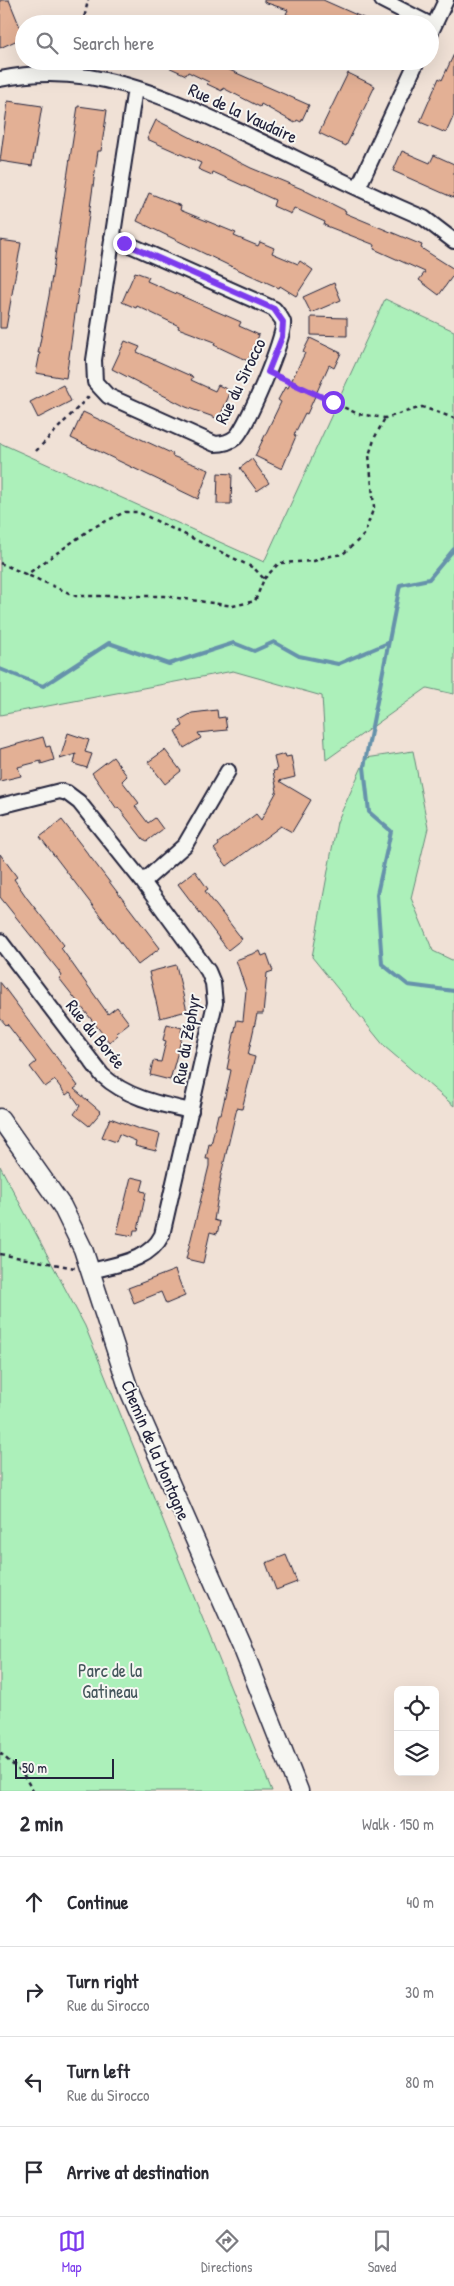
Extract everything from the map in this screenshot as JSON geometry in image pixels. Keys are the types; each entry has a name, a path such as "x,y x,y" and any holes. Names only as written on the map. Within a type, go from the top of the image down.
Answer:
{"street":[{"path":"382,0 409,15"},
{"path":"438,15 446,0"},
{"path":"358,188 414,70"},
{"name":"Rue de la Vaudaire","path":"0,79 43,72 59,72 101,79 185,105 424,218 454,241"},
{"path":"99,386 95,382 94,360 135,88"},
{"name":"Rue du Sirocco","path":"99,386 108,396 215,444 226,443 237,436 268,372 282,337 283,322 274,309 112,238"},
{"path":"143,882 186,845 228,771"},
{"name":"Rue du Zéphyr","path":"0,806 52,792 67,793 79,802 143,882 208,971 213,983 215,1003 162,1235 153,1250 140,1257 91,1271"},
{"name":"Rue du Borée","path":"0,941 102,1075 133,1096 191,1111"},
{"name":"Chemin de la Montagne","path":"0,1118 62,1206 91,1271 135,1406 240,1644 299,1791"}],"path":[{"path":"86,15 88,0"},
{"path":"268,372 358,414 385,418 422,407 454,418"},
{"path":"36,451 99,386"},
{"path":"0,563 76,596 164,596 233,606 255,600 264,579 279,563 314,561 325,556 343,554 364,535 374,507 369,455 374,437 385,418"},
{"path":"26,575 92,528 125,512 138,512 254,568 264,579"},
{"path":"0,1254 91,1271"},
{"path":"0,1753 23,1774 33,1791"}],"green space":[{"path":"385,299 454,331 454,694 427,688 326,760 322,696 233,671 0,715 0,443 264,562"},
{"path":"413,751 428,828 411,898 433,951 454,961 454,1106 385,1047 312,957 337,822 366,758"},
{"name":"Parc de la Gatineau","path":"0,1166 85,1326 272,1791 0,1791"}],"building":[{"path":"0,0 9,0 15,15 15,41 0,48"},
{"path":"264,0 323,0 357,15 288,15 286,14 288,10 264,2"},
{"path":"454,54 454,115 446,133 420,122 439,78 442,80"},
{"path":"175,70 229,70 309,105 301,122 297,120 295,123 261,104 260,107 223,88 222,91 207,84 209,82 188,72 186,75"},
{"path":"348,73 375,86 346,146 319,133"},
{"path":"8,101 42,106 32,166 0,161"},
{"path":"78,106 107,110 101,151 98,151 66,378 36,373"},
{"path":"156,120 251,168 302,189 346,211 345,213 422,245 421,248 454,269 454,274 439,295 419,280 425,272 374,249 375,245 324,225 325,222 294,208 291,214 273,206 275,200 213,172 212,175 198,169 201,163 147,139"},
{"path":"402,151 430,163 434,155 454,164 454,198 393,171"},
{"path":"149,193 181,206 180,210 236,233 234,236 258,246 260,242 274,248 272,253 298,264 300,261 313,270 296,296 280,286 279,288 228,265 137,221"},
{"path":"0,240 21,243 6,328 0,328"},
{"path":"135,272 149,277 147,281 241,322 239,326 259,335 248,361 214,345 215,342 178,328 179,326 137,306 136,308 122,302"},
{"path":"334,283 341,300 311,313 303,297"},
{"path":"311,317 347,318 347,336 311,335"},
{"path":"310,338 341,353 334,368 329,365 307,414 305,413 294,435 296,436 282,469 255,456 281,402 278,400 285,387 288,388"},
{"path":"125,341 140,347 137,352 193,377 191,380 215,391 218,385 231,391 219,419 186,407 112,369"},
{"path":"63,385 71,401 38,418 30,402"},
{"path":"83,412 173,454 172,456 209,470 198,499 71,438"},
{"path":"252,459 269,483 257,491 240,468"},
{"path":"218,473 232,474 231,504 217,504"},
{"path":"217,710 218,718 225,717 227,730 198,733 201,738 184,748 175,731 183,726 180,720 192,713"},
{"path":"68,733 89,740 85,752 92,754 87,768 74,764 76,754 60,759"},
{"path":"43,737 46,747 50,746 54,760 18,767 21,776 0,781 0,749"},
{"path":"165,750 181,771 165,784 148,762"},
{"path":"285,754 286,757 291,756 295,777 279,781 311,800 292,832 281,826 227,866 214,849 219,845 218,843 256,814 261,820 277,791 273,771 277,770 274,757"},
{"path":"113,757 127,776 122,781 139,803 135,806 148,823 155,818 163,829 147,841 143,839 118,807 117,809 92,773"},
{"path":"62,820 160,948 138,965 40,837"},
{"path":"0,854 17,877 14,879 64,945 61,948 108,1014 117,1007 129,1023 116,1033 118,1035 109,1042 59,978 62,976 59,971 0,897"},
{"path":"195,871 208,889 205,891 242,939 228,950 178,884"},
{"path":"260,951 262,956 267,954 273,971 267,973 263,1014 257,1014 248,1055 255,1057 242,1109 237,1108 220,1179 214,1220 220,1222 217,1234 210,1232 203,1263 186,1259 209,1166 209,1159 206,1159 209,1144 211,1145 218,1114 221,1114 230,1075 231,1070 227,1069 237,1020 243,1021 246,990 236,960"},
{"path":"176,965 187,1011 160,1018 149,972"},
{"path":"0,982 78,1086 74,1089 101,1112 89,1126 74,1114 80,1106 70,1092 66,1095 55,1080 45,1087 30,1067 36,1062 7,1024 0,1018"},
{"path":"167,1024 182,1028 181,1032 183,1033 170,1080 150,1075 153,1061 161,1062 166,1041 163,1040"},
{"path":"110,1118 139,1129 160,1134 156,1151 135,1146 136,1141 119,1134 116,1142 102,1137"},
{"path":"131,1177 144,1180 141,1191 146,1192 138,1230 134,1230 133,1236 117,1233"},
{"path":"175,1270 185,1296 166,1304 161,1292 134,1303 128,1288"},
{"path":"286,1555 297,1582 276,1590 266,1563"}],"waterway":[{"path":"454,549 429,579 400,585 364,767 369,812 391,831 377,894 382,964 408,985 454,991"},
{"path":"0,669 43,686 109,643 169,664 234,643 254,651 274,642 299,656 338,664 388,643"}],"route":[{"path":"124,243 274,309 283,322 282,337 268,372 333,402"}]}
